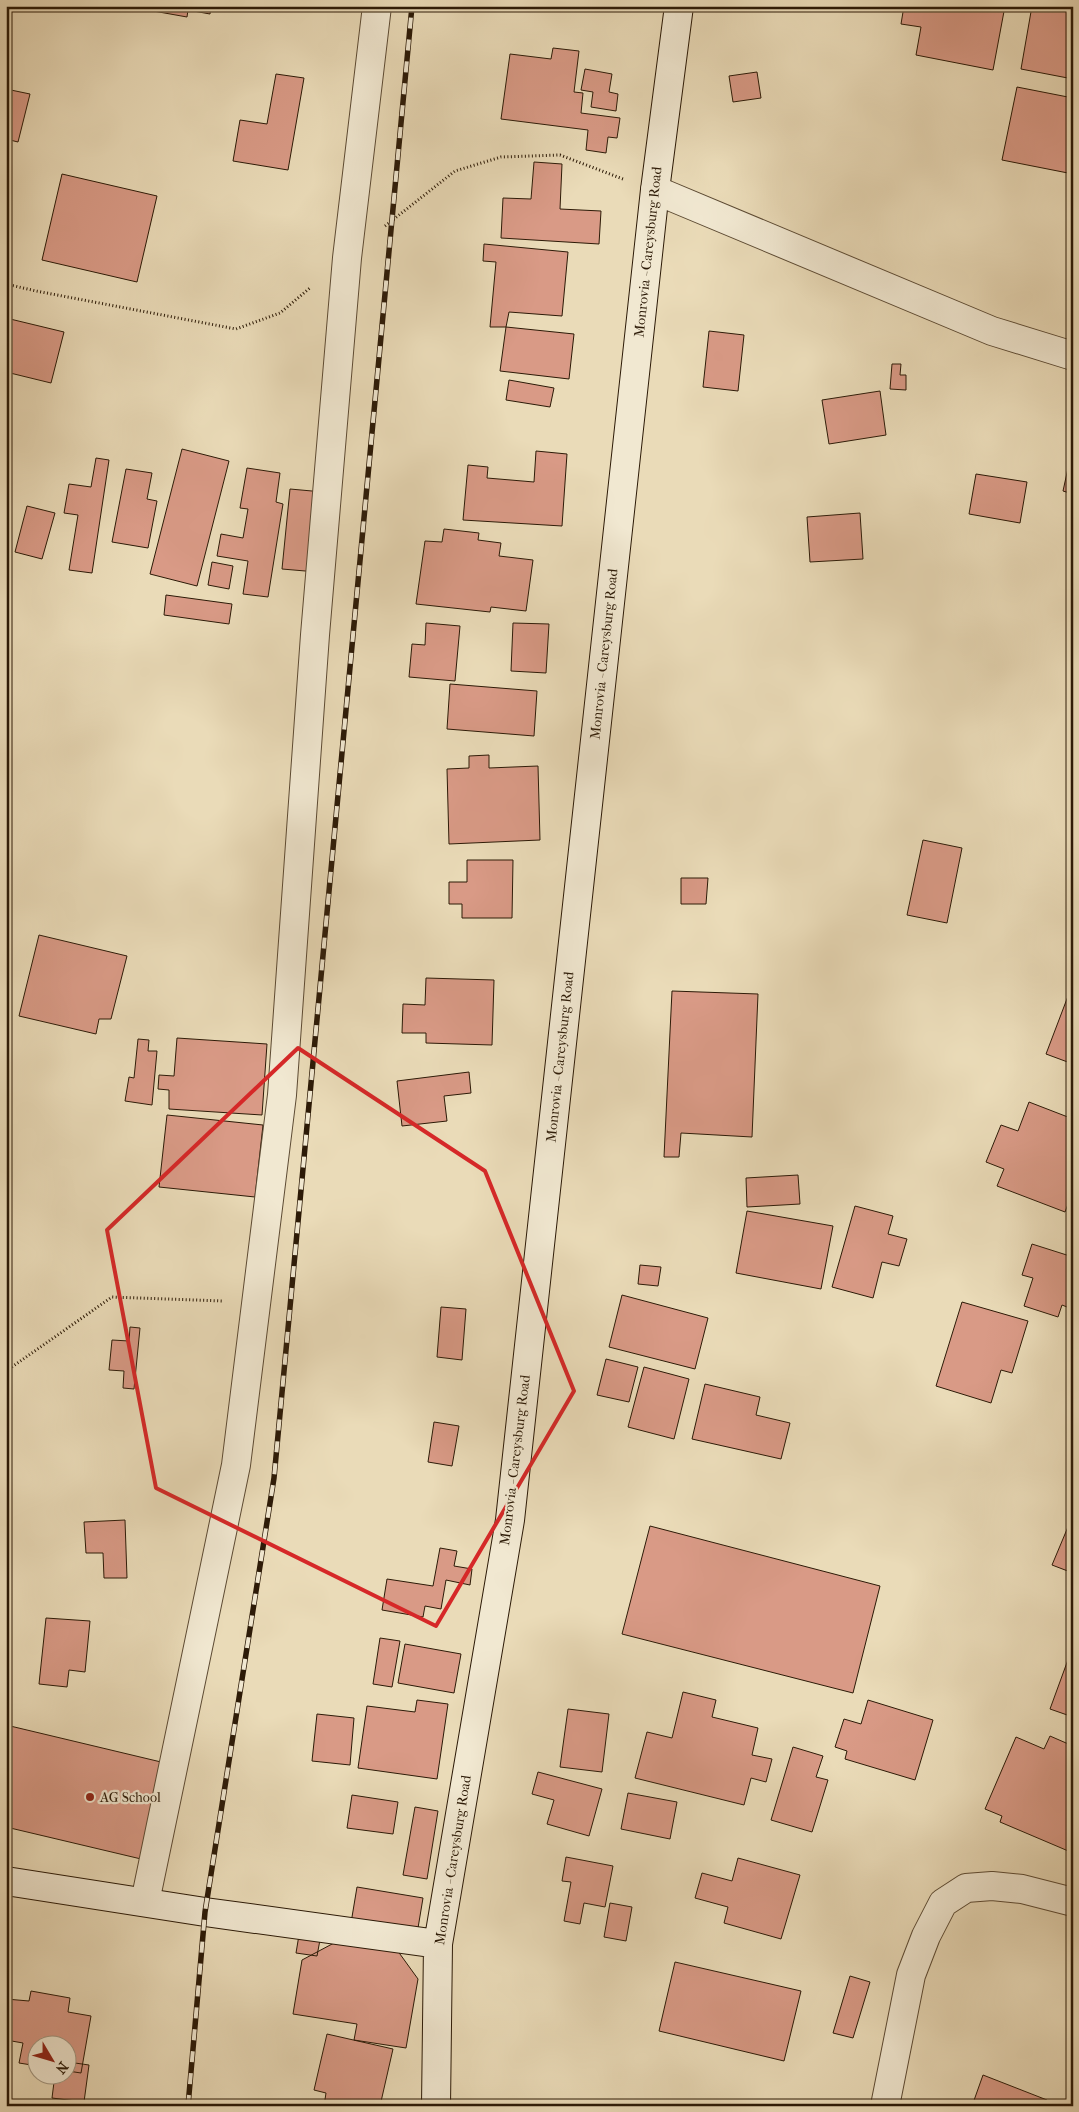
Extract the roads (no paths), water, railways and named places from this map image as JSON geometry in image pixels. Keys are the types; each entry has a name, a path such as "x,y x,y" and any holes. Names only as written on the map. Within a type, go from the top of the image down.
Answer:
{"street":[{"path":"145,1902 236,1465 282,1095 315,635 347,258 378,6"},
{"name":"Monrovia - Careysburg Road","path":"436,2106 438,1944 510,1520 654,190 679,6"},
{"path":"654,190 992,331 1073,356"},
{"path":"6,1880 438,1944"},
{"path":"885,2106 911,1975 926,1936 943,1904 966,1888 992,1886 1022,1888 1073,1902"}],"railway":[{"path":"188,2106 205,1912 274,1478 412,6"}],"place":[{"name":"AG School","path":"90,1797"}]}
